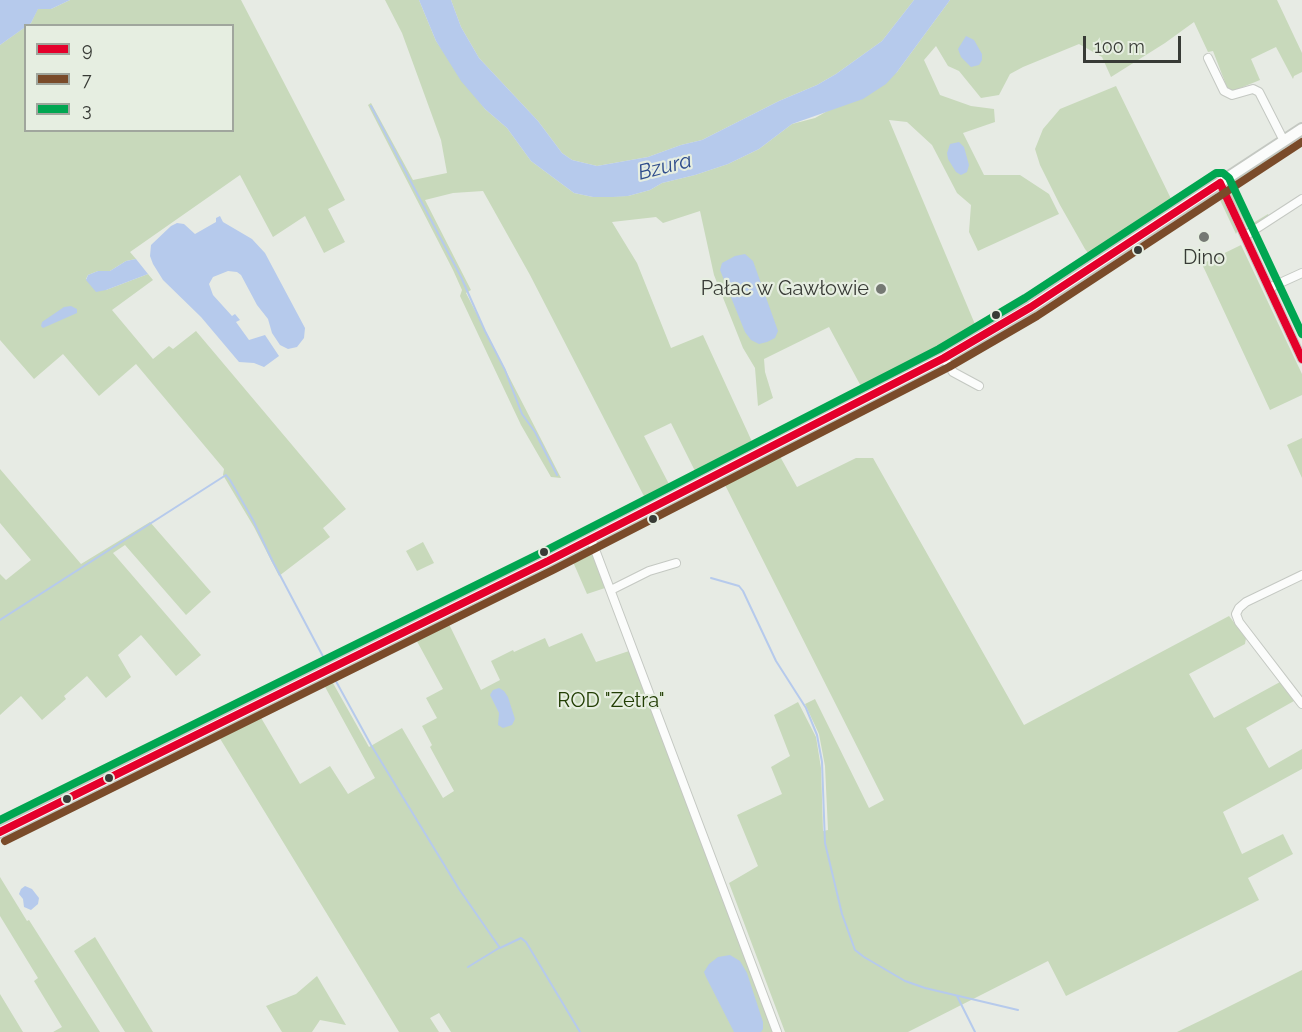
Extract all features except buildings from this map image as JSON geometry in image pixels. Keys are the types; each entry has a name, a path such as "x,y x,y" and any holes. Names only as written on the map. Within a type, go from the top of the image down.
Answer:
{"street":[{"path":"1208,58 1224,92 1232,95 1253,89 1260,92 1284,141"},
{"path":"0,832 591,539 944,358 1031,307 1302,129"},
{"path":"1220,183 1302,359"},
{"path":"1245,236 1302,199"},
{"path":"1269,288 1302,273"},
{"path":"944,358 953,372 979,386"},
{"path":"591,539 777,1032"},
{"path":"610,590 649,571 676,563"},
{"path":"1302,575 1246,602 1236,614 1239,622 1302,704"}],"green space":[{"path":"70,0 241,0 345,200 328,209 345,242 324,253 305,216 273,237 240,175 130,252 136,259 126,261 110,271 98,271 88,275 86,279 106,290 148,274 153,280 112,310 153,359 169,346 173,349 196,331 346,509 323,528 330,537 279,576 254,527 223,475 224,469 136,364 99,396 63,354 34,379 0,340 0,45 24,28 24,132 234,132 234,24 30,24 38,8 51,9"},
{"path":"385,0 419,0 436,41 485,109 507,128 531,161 574,193 593,197 628,196 650,190 662,183 728,164 759,149 792,124 815,118 897,72 950,0 1277,0 1302,53 1302,72 1293,79 1276,47 1251,59 1260,80 1233,91 1228,90 1213,51 1208,52 1194,22 1111,77 1102,57 1079,44 1010,74 999,95 981,98 959,71 948,66 936,46 924,60 940,95 971,106 994,109 995,122 963,133 984,175 1020,175 1049,194 1059,214 978,251 969,232 971,205 957,193 932,145 907,122 889,120 977,329 863,390 829,327 764,359 765,372 773,398 758,406 755,368 743,348 714,275 700,211 663,223 656,217 612,222 637,263 671,348 703,335 754,446 697,475 671,423 644,436 671,488 647,502 530,275 483,191 453,193 425,200 471,290 466,293 561,478 551,477 521,425 460,296 462,290 453,270 368,105 371,103 413,180 447,173 441,140 402,33"},
{"path":"451,0 914,0 882,41 817,85 779,101 702,140 648,157 597,166 572,160 562,153 538,121 479,58 461,27"},
{"path":"1116,86 1175,207 1093,259 1060,205 1040,165 1035,149 1043,129 1060,109"},
{"path":"1283,146 1287,154 1237,188 1235,194 1247,221 1253,223 1268,214 1269,216 1252,227 1247,227 1231,197 1227,184"},
{"path":"1215,193 1225,201 1238,230 1236,234 1220,200 1213,199 1188,215 1185,212"},
{"path":"1241,245 1302,374 1302,395 1270,410 1202,264"},
{"path":"1302,438 1302,478 1287,445"},
{"path":"777,451 797,487 856,458 873,458 1024,725 1229,616 1246,638 1245,644 1189,674 1214,718 1280,682 1294,701 1246,728 1269,768 1302,749 1302,769 1223,812 1242,854 1283,834 1293,854 1248,878 1259,900 1066,996 1048,961 908,1032 785,1032 729,883 758,866 737,815 782,794 771,767 790,756 774,715 798,702 816,737 821,768 823,831 828,830 825,766 819,734 805,704 815,699 869,808 884,800 722,479"},
{"path":"0,469 81,564 150,522 211,592 186,615 125,545 113,553 201,655 176,676 141,635 118,655 131,677 106,698 87,676 42,720 21,696 0,715 0,574 6,580 31,560 0,523"},
{"path":"423,542 434,563 417,571 406,551"},
{"path":"588,546 592,550 605,588 587,594 570,555"},
{"name":"ROD \"Zetra\"","path":"446,618 481,690 500,680 491,661 545,638 549,647 582,633 596,662 629,651 774,1032 451,1032 439,1013 430,1018 439,1032 399,1032 216,732 261,710 260,716 300,784 330,766 348,794 375,778 324,685 317,682 329,676 369,747 402,728 443,798 454,791 430,747 432,745 422,726 437,718 426,698 443,689 413,634"},
{"path":"0,877 100,1032 53,1032 62,1027 34,981 38,978 0,916"},
{"path":"95,937 153,1032 125,1032 74,951"},
{"path":"1302,970 1302,1032 1177,1032 1208,1017"},
{"path":"317,976 346,1025 320,1020 312,1032 282,1032 266,1006 296,994"},
{"path":"0,994 23,1032 0,1032"}],"water":[{"path":"0,0 70,0 51,9 38,9 31,23 24,24 24,28 0,45"},
{"name":"Bzura","path":"419,0 451,0 461,27 479,58 538,121 562,153 572,160 597,166 648,157 702,140 836,74 882,41 914,0 950,0 897,72 886,84 863,99 792,124 759,149 728,164 662,183 650,190 628,196 593,197 574,193 531,161 507,128 485,109 461,81 436,41"},
{"path":"966,36 974,40 982,54 979,65 971,67 961,57 958,49"},
{"path":"959,142 964,147 969,165 967,172 961,175 956,172 947,153 950,144"},
{"path":"220,216 223,222 252,239 265,253 305,328 304,338 297,347 288,349 280,345 272,333 268,319 257,305 241,275 228,271 213,277 209,284 213,295 232,316 235,314 240,320 236,322 249,340 265,335 279,356 264,367 254,363 239,362 201,317 163,280 150,256 151,245 171,226 177,223 184,224 195,234 216,222 216,218"},
{"path":"745,254 753,261 778,331 775,338 759,344 751,340 745,332 720,270 722,263"},
{"path":"136,259 148,274 96,292 86,280 88,275 98,271 110,271 126,261"},
{"path":"71,306 77,309 77,313 43,328 41,326 42,322 64,307"},
{"path":"499,688 508,697 515,719 512,725 503,728 498,725 499,713 490,695 493,690"},
{"path":"25,886 32,889 39,898 38,904 31,910 24,907 23,899 19,894"},
{"path":"730,955 740,961 747,973 763,1022 761,1032 734,1032 706,977 704,972 709,964 718,957"}],"waterway":[{"path":"371,106 461,277 505,370 522,414 535,432 557,475"},
{"path":"0,620 226,475 253,520 327,664"},
{"path":"711,578 739,586 743,591 776,661 806,708 817,735 822,762 825,843 842,914 855,950 905,981 925,988 1018,1010"},
{"path":"332,674 371,745 459,889 500,948 521,938 526,942 580,1032"},
{"path":"468,967 499,948"},
{"path":"957,996 975,1032"}],"transit line":[{"name":"7","path":"5,841 553,570 949,367 1037,316 1302,142"},
{"name":"3","path":"0,820 543,552 939,349 1025,298 1216,173 1223,173 1229,178 1302,334"},
{"name":"9","path":"1220,183 1302,359"},
{"name":"9","path":"0,832 548,561 944,358 1031,307 1220,183"}],"place":[{"name":"Dino","path":"1204,237"},
{"name":"Pałac w Gawłowie","path":"881,289"}]}
